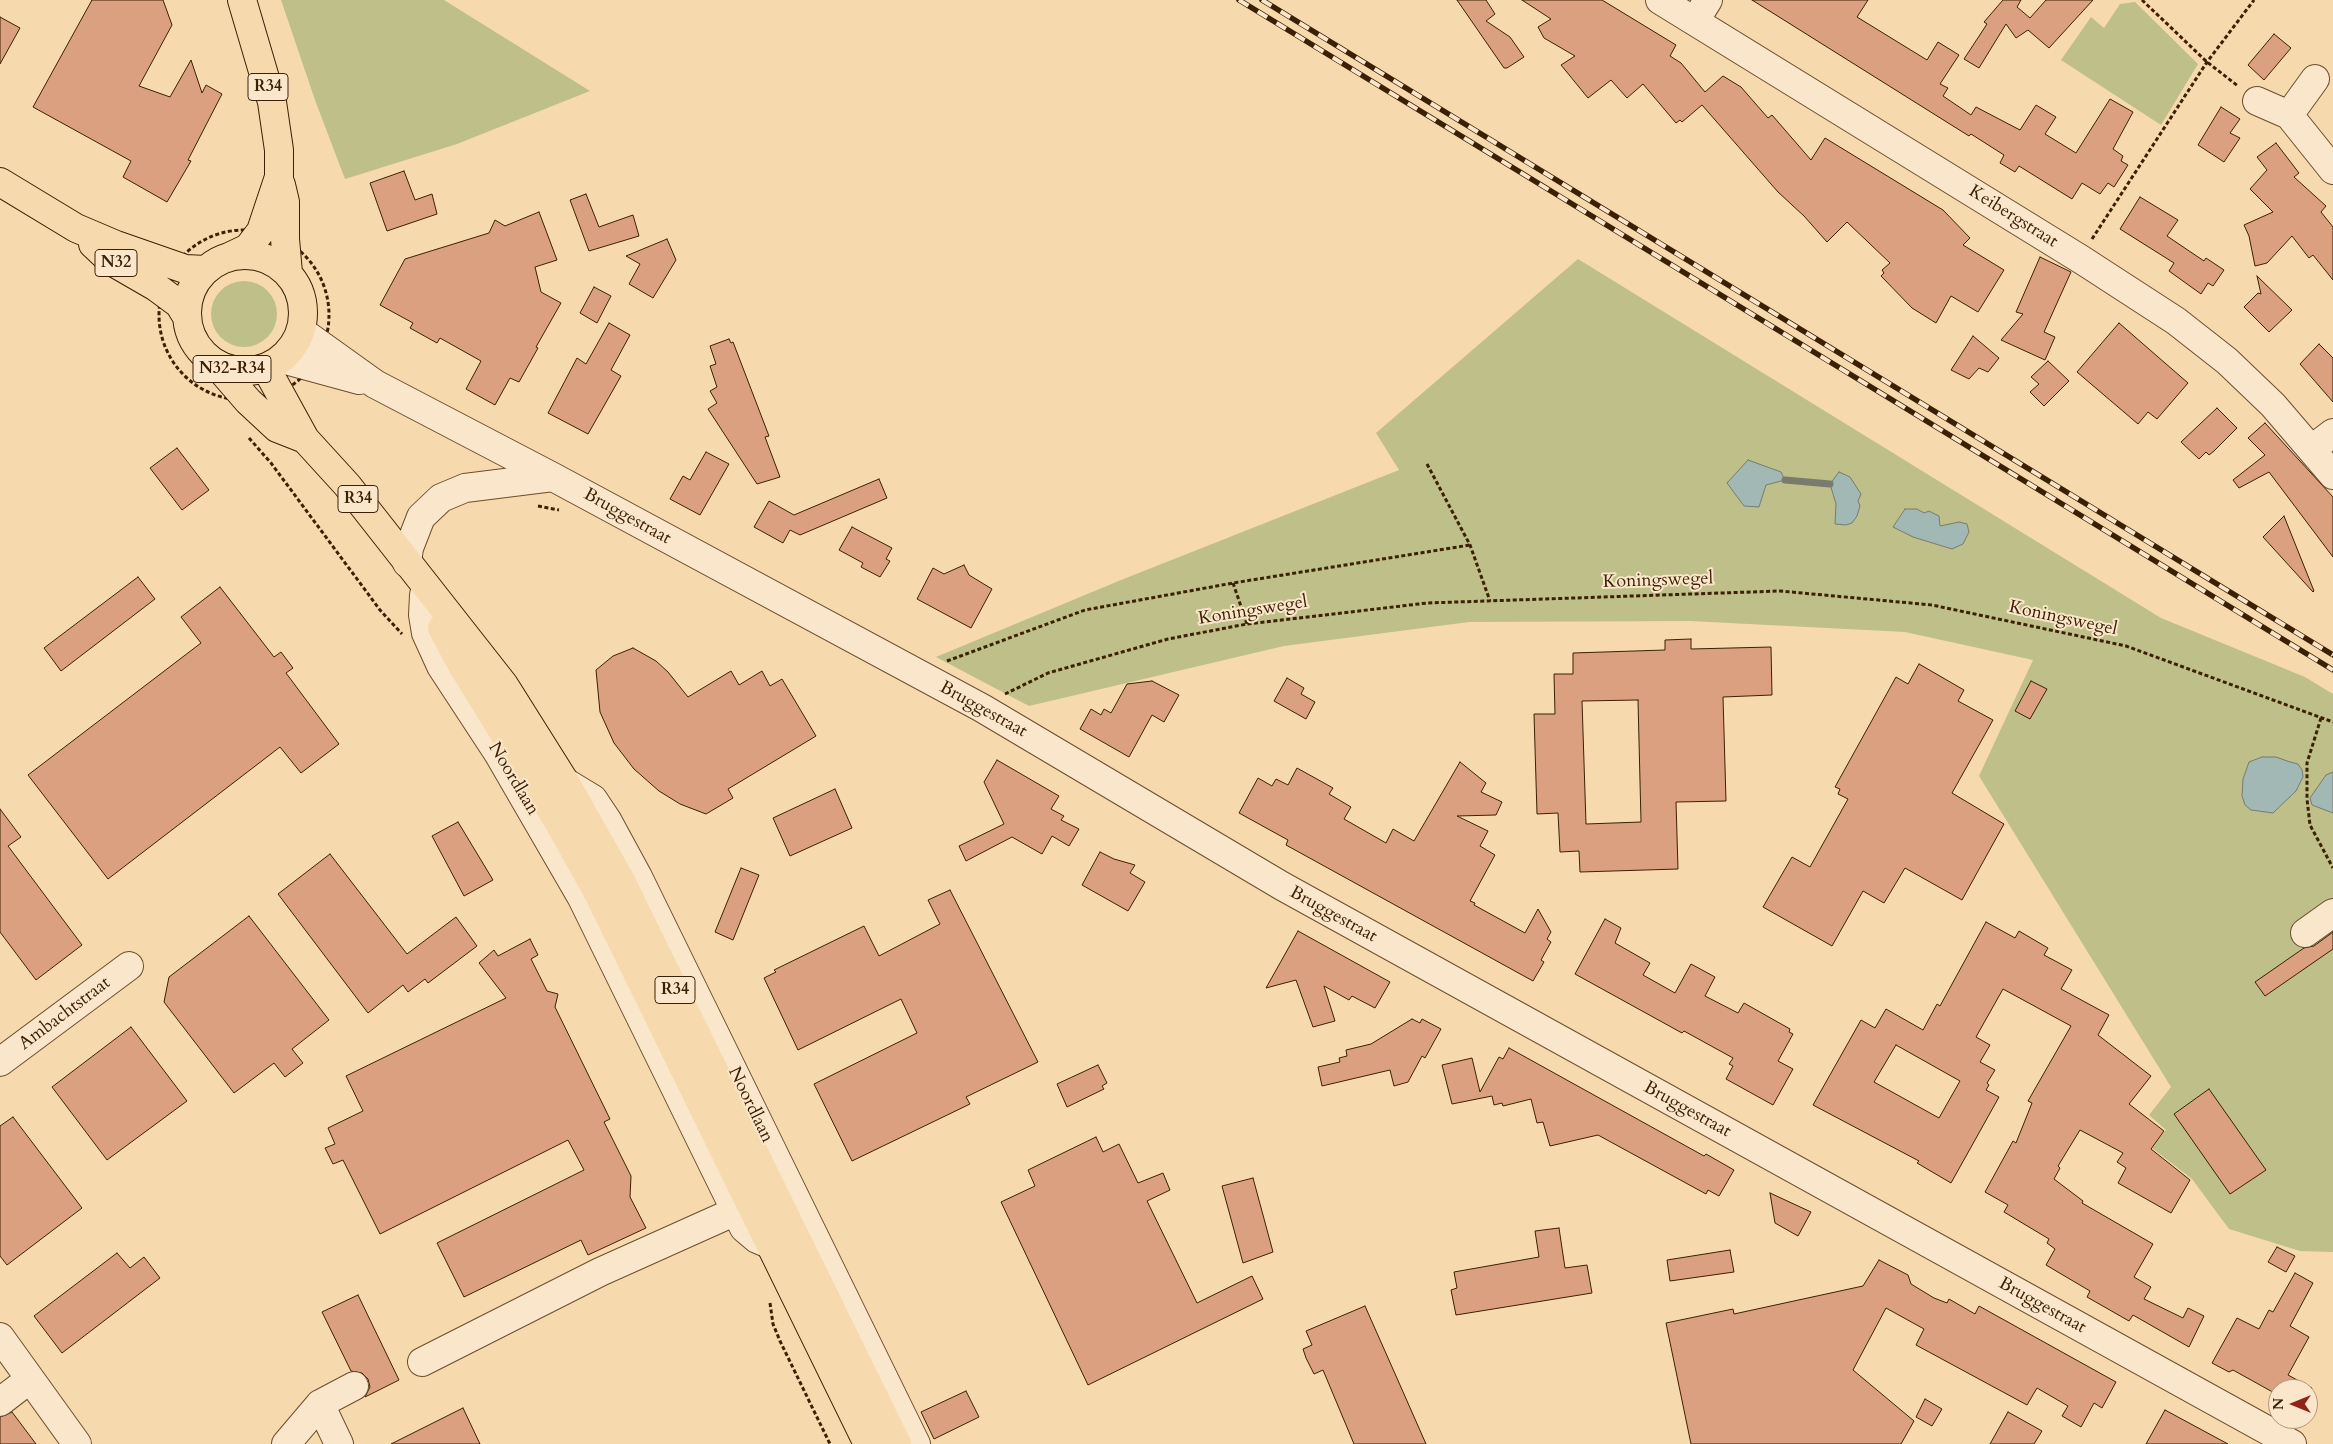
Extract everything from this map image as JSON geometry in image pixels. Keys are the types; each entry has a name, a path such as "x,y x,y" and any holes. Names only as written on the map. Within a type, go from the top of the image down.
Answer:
{"main road":[{"name":"R34","path":"242,0 272,102 279,150 279,177 284,202 284,239 288,273"},
{"name":"R34","path":"216,264 248,248 261,231 279,177"},
{"name":"N32","path":"0,182 76,228 174,266 186,269 216,264"},
{"name":"N32","path":"76,228 110,260 156,287 178,304 187,318"},
{"name":"N32-R34","path":"243,255 260,256 275,263 288,273 297,286 302,300 304,316 301,331 294,346 274,363 241,372 216,364 205,355 196,344 187,318 188,300 195,284 216,264 243,255"},
{"name":"Noordlaan","path":"274,363 305,439 347,485 504,685 565,782 630,898 897,1444"},
{"name":"Noordlaan","path":"216,364 248,401 277,428 305,439"},
{"name":"Noordlaan","path":"407,563 463,667 518,754 598,893 868,1444"}],"street":[{"name":"Keibergstraat","path":"1660,0 1701,11 2176,321 2226,361 2273,404 2323,441 2333,475"},
{"path":"2289,115 2315,79"},
{"path":"2256,101 2289,115 2333,170"},
{"name":"Bruggestraat","path":"301,331 375,384 553,477 982,708 1282,886 2292,1444"},
{"name":"Bruggestraat","path":"274,363 375,384"},
{"path":"407,563 409,548 421,517 441,498 466,488 553,477"},
{"name":"Noordlaan","path":"424,595 423,615 426,633 441,666 508,769 577,890 744,1228 756,1239 772,1245"},
{"name":"Noordlaan","path":"565,782 593,799 607,820 638,877 916,1444"},
{"path":"2305,933 2333,913"},
{"name":"Ambachtstraat","path":"0,1062 129,966"},
{"path":"422,1362 600,1272 736,1211"},
{"path":"0,1337 77,1444"},
{"path":"0,1402 30,1379"},
{"path":"286,1444 320,1404 354,1386"},
{"path":"320,1404 339,1444"}],"path":[{"path":"2142,0 2207,62 2256,101"},
{"path":"2091,239 2207,62 2254,0"},
{"path":"247,230 249,220"},
{"path":"216,396 222,403"},
{"path":"243,431 271,463 380,610 407,640"},
{"path":"1427,464 1470,545 1490,601"},
{"path":"531,505 561,510"},
{"path":"916,673 1085,610 1232,583 1470,545"},
{"path":"1232,583 1247,624"},
{"name":"Koningswegel","path":"982,708 1014,688 1048,673 1168,638 1247,624 1427,603 1780,591 1932,605 2126,646 2333,722"},
{"path":"2321,718 2307,763 2307,799 2310,825 2327,860 2333,868"},
{"path":"770,1296 770,1315 780,1342 830,1444"}],"green space":[{"path":"281,0 444,0 590,91 457,144 345,179 315,100"},
{"path":"2135,2 2198,64 2161,125 2061,60 2091,17 2104,28 2120,4"},
{"path":"1578,259 2161,618 2305,677 2333,694 2333,1252 2300,1251 2229,1229 2192,1179 2152,1148 2166,1130 2149,1115 2171,1087 1979,776 2033,660 1905,632 1690,621 1469,622 1284,646 1029,706 936,657 1121,580 1399,470 1376,433"},
{"path":"237,281 251,281 263,286 272,295 277,307 275,327 268,338 251,347 237,347 225,342 216,333 211,321 211,307 216,295 225,286"}],"water":[{"path":"1748,460 1781,472 1785,480 1766,485 1759,507 1744,506 1727,483"},
{"path":"1839,472 1850,477 1861,494 1858,501 1860,506 1857,516 1852,523 1846,525 1835,524 1836,504 1830,484"},
{"path":"1905,509 1917,509 1924,513 1929,511 1939,516 1940,526 1959,522 1967,524 1969,532 1963,544 1952,549 1913,537 1893,527"},
{"path":"2262,757 2276,757 2298,764 2302,770 2303,777 2296,791 2273,813 2251,810 2245,805 2242,796 2243,779 2249,762"},
{"path":"2333,772 2333,813 2312,805 2310,798 2326,775"}],"building":[{"path":"92,0 163,0 172,25 139,86 170,97 191,60 202,93 206,85 222,94 188,160 191,161 167,202 123,177 131,161 33,107"},
{"path":"1457,0 1486,0 1495,14 1486,21 1510,37 1524,57 1504,68"},
{"path":"1522,0 1602,0 1676,45 1670,56 1681,63 1705,92 1723,76 1741,87 1768,118 1772,115 1811,160 1825,138 1943,210 1970,238 1963,245 2004,270 1978,312 1951,296 1936,323 1912,308 1881,276 1884,273 1882,270 1890,263 1847,222 1827,242 1804,216 1778,192 1702,105 1682,122 1680,120 1676,123 1643,84 1627,98 1611,80 1588,98 1561,65 1575,56 1544,38 1538,27 1551,19"},
{"path":"1752,0 1868,0 1857,17 1927,60 1938,42 1959,55 1940,84 1948,88 1943,96 1971,115 1976,107 2020,130 2036,105 2056,117 2045,134 2076,153 2110,99 2133,112 2113,149 2123,156 2121,161 2128,165 2114,187 2108,183 2100,194 2082,183 2072,199 2019,166 2015,172 2000,163 2004,155 1971,134 1969,136"},
{"path":"2003,0 2021,0 2017,7 2030,18 2046,0 2093,0 2049,48 2028,30 2016,38 2006,24 1979,68 1964,59 1987,24 1984,22"},
{"path":"0,17 20,28 0,64"},
{"path":"2274,34 2291,48 2264,80 2248,65"},
{"path":"2221,107 2240,119 2230,133 2240,138 2224,162 2198,145"},
{"path":"2276,143 2299,173 2294,177 2326,206 2321,212 2333,227 2333,280 2313,255 2309,258 2292,236 2267,263 2255,266 2249,236 2244,225 2273,212 2250,189 2267,170 2257,157"},
{"path":"404,171 415,200 432,194 437,214 387,231 370,183"},
{"path":"586,194 599,227 633,215 639,236 589,251 570,200"},
{"path":"2140,197 2178,220 2167,236 2204,261 2206,258 2224,270 2213,286 2208,283 2201,294 2169,271 2174,263 2120,229"},
{"path":"539,212 557,260 535,267 541,292 561,303 519,382 510,378 495,405 466,389 481,361 440,338 437,343 410,328 413,323 380,305 405,259 489,233 495,220 505,226"},
{"path":"667,239 676,260 653,298 629,284 640,264 626,256"},
{"path":"2040,257 2071,272 2044,332 2055,337 2045,360 2001,340 2023,314 2016,312"},
{"path":"2257,276 2292,310 2269,332 2244,307 2258,293 2261,294"},
{"path":"594,287 611,296 597,323 580,313"},
{"path":"609,323 630,335 611,370 621,376 588,434 548,413 577,358 586,364"},
{"path":"2119,323 2188,383 2157,419 2148,412 2138,424 2077,372"},
{"path":"1973,336 1999,358 1988,372 1979,368 1969,379 1951,370"},
{"path":"729,339 731,343 733,342 769,436 765,437 780,477 757,484 708,409 717,403 710,391 717,387 710,366 716,364 710,346"},
{"path":"2319,344 2333,358 2333,402 2300,364"},
{"path":"2048,361 2069,381 2044,406 2030,392 2039,384 2031,377"},
{"path":"2217,408 2237,428 2214,451 2209,455 2206,452 2199,459 2181,442"},
{"path":"2265,423 2333,497 2333,557 2269,472 2239,488 2233,480 2265,455 2248,438"},
{"path":"177,448 209,490 182,510 150,468"},
{"path":"706,452 729,464 700,515 670,499 683,476 690,480"},
{"path":"879,479 887,498 800,535 790,530 783,543 754,527 769,501 794,515"},
{"path":"2284,516 2314,591 2313,592 2263,537"},
{"path":"852,527 892,548 886,559 890,561 880,577 861,567 863,563 839,550"},
{"path":"964,565 969,575 992,589 971,628 917,599 933,568 944,574"},
{"path":"138,577 155,599 61,671 44,648"},
{"path":"220,587 274,657 281,652 293,668 286,673 339,744 301,773 280,747 108,879 28,775 201,643 181,617"},
{"path":"1691,639 1691,649 1771,647 1772,695 1723,697 1726,801 1676,802 1678,869 1580,872 1579,851 1560,852 1558,813 1537,814 1534,714 1555,714 1554,674 1573,674 1573,653 1665,650 1665,640","holes":["1638,700 1641,822 1586,824 1582,701"]},
{"path":"633,648 656,661 668,672 688,697 731,671 739,685 762,671 770,686 782,679 816,736 728,789 733,798 706,814 680,804 659,791 634,769 614,743 600,712 596,670 613,656"},
{"path":"1919,664 1964,690 1958,701 1993,720 1952,793 2004,824 1962,900 1905,868 1884,903 1863,891 1832,946 1763,907 1792,857 1810,867 1848,799 1838,794 1840,789 1835,787 1896,677 1908,684"},
{"path":"1287,678 1304,688 1301,694 1315,702 1306,719 1274,701"},
{"path":"1152,681 1179,695 1164,722 1152,715 1129,757 1080,729 1091,709 1101,715 1104,709 1111,713 1127,684"},
{"path":"2031,681 2047,689 2030,719 2015,711"},
{"path":"997,760 1059,796 1051,809 1064,816 1061,820 1079,829 1069,846 1052,836 1042,854 1012,837 966,861 959,846 1004,824 984,782"},
{"path":"1460,762 1486,783 1481,792 1502,802 1496,815 1457,816 1488,831 1480,846 1495,855 1470,901 1525,933 1538,909 1551,932 1547,939 1551,942 1541,960 1544,962 1533,981 1286,845 1288,840 1239,813 1258,778 1272,786 1276,779 1288,785 1297,768 1333,788 1329,794 1351,807 1344,819 1386,843 1393,829 1414,841"},
{"path":"835,789 852,828 790,856 773,818"},
{"path":"0,809 21,837 8,846 82,945 36,980 0,932"},
{"path":"458,822 493,880 464,896 432,836"},
{"path":"1100,852 1114,859 1135,865 1130,873 1145,882 1128,911 1082,885"},
{"path":"330,854 407,954 456,917 477,946 428,983 425,979 408,992 403,985 368,1013 278,894"},
{"path":"741,868 759,875 733,940 715,932"},
{"path":"950,890 1038,1062 966,1097 970,1104 852,1161 814,1084 917,1033 901,999 798,1050 764,978 776,972 774,970 864,926 879,956 940,924 928,900"},
{"path":"249,916 329,1020 292,1049 303,1063 285,1077 274,1063 234,1093 164,1002 169,977"},
{"path":"1605,919 1621,928 1615,943 1650,963 1643,975 1675,993 1691,964 1715,977 1705,996 1738,1013 1744,1003 1790,1029 1789,1032 1793,1034 1778,1061 1793,1069 1773,1105 1726,1079 1733,1066 1729,1064 1733,1058 1684,1031 1682,1033 1575,974"},
{"path":"1986,922 2015,938 2019,931 2048,948 2044,955 2072,970 2061,989 2109,1015 2098,1035 2151,1076 2129,1104 2164,1131 2151,1149 2190,1180 2171,1213 2118,1183 2126,1168 2117,1162 2123,1153 2080,1130 2058,1166 2060,1168 2054,1179 2083,1201 2082,1203 2153,1244 2134,1277 2151,1287 2144,1299 2183,1318 2188,1308 2204,1316 2189,1347 2133,1315 2129,1321 2087,1297 2090,1291 2046,1265 2055,1249 2047,1243 2049,1239 2004,1212 2008,1205 1985,1192 2013,1141 2016,1143 2032,1103 2028,1101 2071,1026 2003,989 1976,1037 1990,1045 1980,1062 1995,1070 1987,1083 1989,1085 1986,1090 1999,1097 1951,1183 1917,1163 1919,1161 1813,1105 1861,1020 1875,1028 1886,1009 1923,1030 1937,1004 1940,1006","holes":["1896,1045 1960,1081 1939,1118 1874,1082"]},
{"path":"1298,931 1390,982 1375,1008 1352,996 1349,1000 1324,986 1335,1021 1313,1027 1296,980 1266,988"},
{"path":"2333,932 2333,949 2265,996 2255,982 2304,948 2314,946"},
{"path":"530,939 538,955 531,959 547,991 558,994 555,1007 610,1119 604,1122 631,1176 630,1197 646,1228 588,1255 581,1240 464,1297 437,1243 584,1170 568,1140 380,1234 343,1160 333,1164 325,1148 335,1144 328,1128 363,1111 346,1076 506,998 479,963 494,950 498,956"},
{"path":"1412,1019 1420,1023 1422,1019 1441,1029 1425,1058 1422,1056 1408,1082 1394,1086 1390,1070 1322,1086 1318,1067 1340,1062 1339,1058 1347,1056 1346,1050 1371,1044"},
{"path":"131,1027 187,1101 107,1160 52,1087"},
{"path":"1509,1048 1704,1156 1706,1154 1734,1170 1719,1196 1708,1190 1706,1194 1598,1135 1550,1146 1543,1122 1537,1123 1531,1099 1503,1106 1502,1103 1494,1105 1492,1096 1452,1104 1442,1065 1472,1058 1480,1092 1499,1057 1503,1059"},
{"path":"1098,1065 1107,1083 1102,1086 1104,1089 1067,1107 1057,1084"},
{"path":"2209,1089 2266,1170 2230,1194 2174,1114"},
{"path":"13,1117 82,1208 7,1265 0,1256 0,1126"},
{"path":"1096,1137 1103,1152 1119,1144 1138,1183 1163,1173 1170,1190 1147,1201 1197,1303 1252,1276 1263,1299 1088,1385 1001,1202 1035,1186 1028,1170"},
{"path":"1253,1178 1273,1252 1243,1263 1222,1186"},
{"path":"1770,1193 1811,1212 1798,1236 1775,1223"},
{"path":"1559,1228 1565,1268 1587,1265 1592,1293 1456,1315 1451,1290 1457,1288 1454,1272 1539,1257 1535,1231"},
{"path":"2277,1247 2295,1256 2286,1272 2268,1262"},
{"path":"1730,1250 1734,1272 1670,1281 1667,1260"},
{"path":"117,1253 130,1268 144,1257 160,1278 62,1353 34,1316"},
{"path":"1879,1260 1908,1275 1911,1284 1934,1298 1947,1303 1949,1299 1975,1314 1979,1306 2116,1382 2102,1408 2094,1403 2081,1427 2062,1416 2068,1406 2037,1388 2027,1405 1916,1345 1924,1329 1886,1308 1853,1370 1914,1421 1901,1444 1691,1444 1666,1323 1733,1309 1734,1314 1863,1286"},
{"path":"2295,1273 2313,1283 2290,1326 2309,1337 2288,1375 2295,1379 2268,1379 2268,1389 2233,1370 2229,1372 2212,1363 2237,1318 2259,1329 2269,1310 2273,1312"},
{"path":"358,1295 399,1380 365,1397 370,1387 368,1379 362,1373 351,1371 322,1312"},
{"path":"1365,1306 1426,1444 1354,1444 1323,1370 1314,1374 1306,1358 1303,1349 1312,1345 1306,1331"},
{"path":"966,1391 979,1417 934,1439 921,1412"},
{"path":"1925,1399 1942,1409 1932,1426 1916,1417"},
{"path":"463,1408 480,1444 391,1444"},
{"path":"2165,1410 2228,1444 2146,1444"},
{"path":"12,1412 36,1444 0,1444 0,1417"},
{"path":"2008,1412 2042,1431 2034,1444 1990,1444"}],"waterway":[{"path":"1785,480 1830,484"}],"railway":[{"path":"1239,0 2333,670"},
{"path":"1262,0 2333,655"}]}
